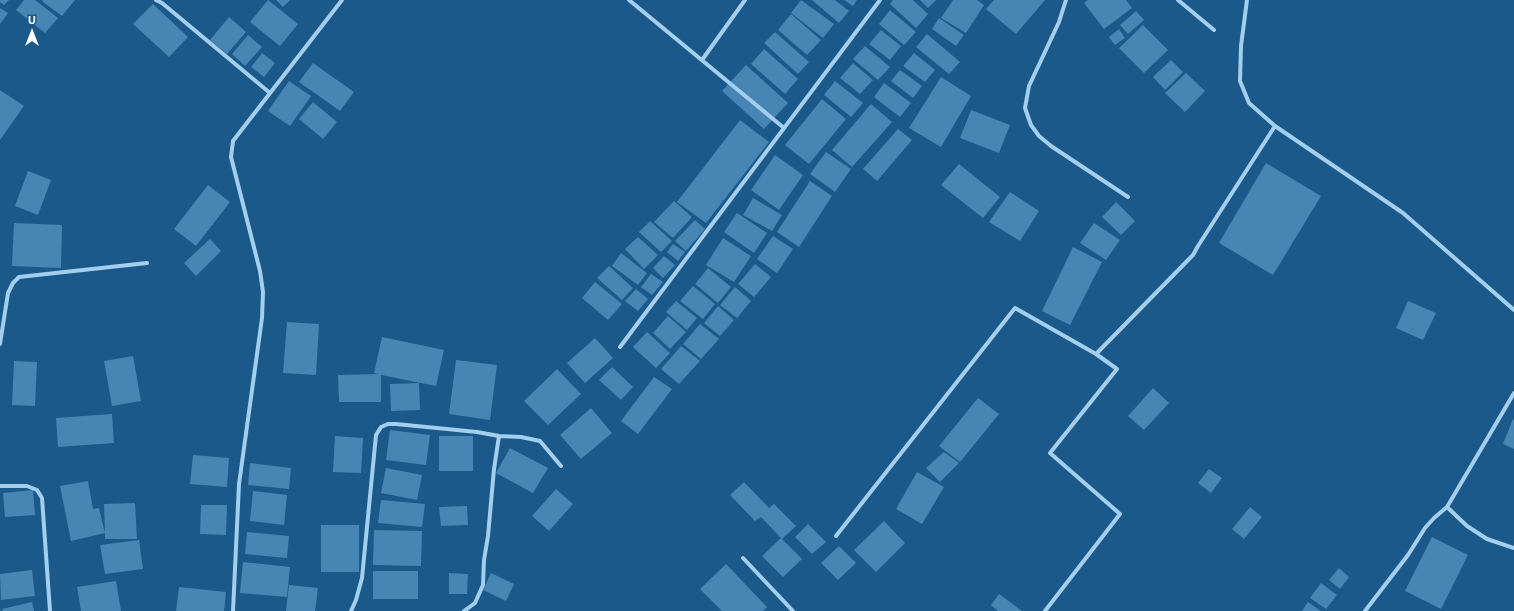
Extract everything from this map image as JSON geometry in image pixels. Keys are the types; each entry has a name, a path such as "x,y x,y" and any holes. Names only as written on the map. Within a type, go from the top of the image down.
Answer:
{"street":[{"path":"156,0 162,3 270,93"},
{"path":"233,611 239,484 262,318 263,292 260,271 231,157 233,141 342,0"},
{"path":"629,0 784,128"},
{"path":"702,60 745,0"},
{"path":"620,347 880,0"},
{"path":"1066,0 1059,22 1029,86 1025,108 1031,125 1039,136 1050,146 1128,197"},
{"path":"1178,0 1214,30"},
{"path":"1247,0 1240,81 1249,103 1276,126 1403,213 1514,310"},
{"path":"1096,354 1193,256 1276,126"},
{"path":"0,344 8,293 13,283 19,277 146,263"},
{"path":"836,536 1015,308 1096,354 1117,369 1050,453 1120,514 1045,611"},
{"path":"1365,611 1408,555 1425,528 1447,507 1514,393"},
{"path":"351,611 356,600 362,578 376,435 381,427 388,424 396,424 476,432 499,436 521,437 540,441 561,466"},
{"path":"464,611 475,603 483,585 484,560 499,436"},
{"path":"0,486 27,486 37,490 42,498 50,611"},
{"path":"1447,507 1467,526 1487,539 1514,548"},
{"path":"744,558 793,611"}],"building":[{"path":"0,0 9,0 4,5 0,2"},
{"path":"24,0 35,0 58,18 45,33 16,10"},
{"path":"75,0 62,16 42,1"},
{"path":"268,0 298,24 280,46 250,22"},
{"path":"276,0 290,0 283,7"},
{"path":"801,0 834,24 823,38 791,13"},
{"path":"812,0 835,0 849,11 839,23"},
{"path":"844,0 857,0 853,6"},
{"path":"893,0 913,0 928,14 916,28 890,4"},
{"path":"920,0 936,0 928,8"},
{"path":"953,0 977,0 984,5 966,33 941,18"},
{"path":"994,0 1045,0 1016,34 986,9"},
{"path":"1088,0 1126,0 1132,8 1104,29 1084,3"},
{"path":"153,4 188,37 169,57 133,24"},
{"path":"0,8 8,13 0,24"},
{"path":"890,10 916,32 904,45 879,24"},
{"path":"1136,11 1144,20 1128,34 1120,25"},
{"path":"791,14 821,40 807,55 778,30"},
{"path":"229,17 246,32 227,54 210,40"},
{"path":"939,18 964,35 956,46 932,29"},
{"path":"1143,25 1168,50 1144,73 1119,48"},
{"path":"1119,29 1125,38 1115,45 1109,37"},
{"path":"881,30 901,46 890,60 869,44"},
{"path":"775,32 809,62 798,74 764,43"},
{"path":"927,34 960,62 949,74 916,47"},
{"path":"248,35 262,47 245,66 232,54"},
{"path":"865,46 890,67 878,80 853,59"},
{"path":"764,49 798,79 785,94 751,64"},
{"path":"262,53 275,63 264,77 251,67"},
{"path":"914,53 935,70 925,82 903,66"},
{"path":"1171,60 1183,72 1165,90 1153,77"},
{"path":"313,63 354,92 340,111 299,82"},
{"path":"853,63 873,80 860,94 840,78"},
{"path":"746,65 788,103 764,129 722,91"},
{"path":"900,70 922,86 913,98 891,81"},
{"path":"1186,73 1205,91 1185,112 1165,93"},
{"path":"941,77 971,96 941,147 909,128"},
{"path":"289,81 311,96 290,126 268,111"},
{"path":"835,81 863,103 851,117 824,95"},
{"path":"884,83 911,103 900,117 874,97"},
{"path":"0,90 24,106 0,140"},
{"path":"822,99 846,119 809,164 785,145"},
{"path":"313,102 337,122 323,139 299,119"},
{"path":"871,104 892,122 852,167 832,150"},
{"path":"971,110 1010,125 999,153 960,138"},
{"path":"740,120 769,142 706,223 677,202"},
{"path":"898,129 912,140 877,181 863,169"},
{"path":"826,152 851,169 835,192 810,174"},
{"path":"775,155 803,175 779,210 751,190"},
{"path":"1266,163 1321,196 1273,275 1219,243"},
{"path":"959,164 1000,197 983,218 941,185"},
{"path":"28,171 51,180 38,215 15,206"},
{"path":"810,181 832,196 799,247 777,232"},
{"path":"208,185 230,202 196,246 174,229"},
{"path":"1010,192 1039,211 1020,241 989,222"},
{"path":"753,198 782,215 772,231 743,215"},
{"path":"674,201 692,217 673,238 654,222"},
{"path":"1116,202 1135,221 1121,235 1102,217"},
{"path":"737,213 767,233 754,253 724,232"},
{"path":"695,220 705,229 686,251 675,241"},
{"path":"650,221 672,241 661,252 639,232"},
{"path":"14,223 62,225 61,268 12,266"},
{"path":"1094,223 1120,240 1106,260 1080,243"},
{"path":"773,236 793,249 777,273 757,259"},
{"path":"638,237 658,255 644,269 625,249"},
{"path":"723,238 751,256 734,282 706,265"},
{"path":"210,239 221,251 196,276 184,263"},
{"path":"673,244 685,252 678,261 667,252"},
{"path":"1073,247 1102,262 1070,325 1042,311"},
{"path":"621,253 647,273 638,285 612,266"},
{"path":"664,256 675,265 663,278 653,268"},
{"path":"755,264 771,277 754,297 738,284"},
{"path":"609,266 633,288 622,300 597,278"},
{"path":"708,268 731,287 718,303 695,284"},
{"path":"651,274 663,282 652,295 641,287"},
{"path":"595,282 622,304 608,320 582,298"},
{"path":"693,286 715,304 703,319 680,301"},
{"path":"735,287 751,301 737,318 720,305"},
{"path":"636,289 648,299 638,311 625,301"},
{"path":"676,301 697,318 687,330 666,312"},
{"path":"1408,301 1436,313 1423,340 1396,328"},
{"path":"718,306 734,320 720,336 704,323"},
{"path":"668,316 686,332 670,349 653,333"},
{"path":"287,322 319,324 316,375 283,373"},
{"path":"700,324 719,339 701,359 683,344"},
{"path":"647,332 670,353 656,368 633,347"},
{"path":"382,337 444,350 436,386 381,375 381,402 339,402 338,375 380,374 374,373"},
{"path":"595,338 613,358 585,383 567,363"},
{"path":"681,346 700,361 679,384 661,369"},
{"path":"133,356 141,401 112,406 104,361"},
{"path":"456,360 497,365 490,420 449,414"},
{"path":"14,361 37,362 35,406 12,405"},
{"path":"612,367 633,387 621,400 599,380"},
{"path":"557,369 581,394 548,425 524,401"},
{"path":"654,377 672,389 638,434 621,421"},
{"path":"419,383 420,410 391,411 390,384"},
{"path":"1153,388 1169,403 1144,430 1128,416"},
{"path":"978,398 999,414 960,462 939,446"},
{"path":"591,408 612,433 581,459 560,435"},
{"path":"112,414 114,443 58,447 56,418"},
{"path":"1513,419 1514,420 1514,449 1503,444"},
{"path":"390,430 430,435 426,465 386,460"},
{"path":"335,436 363,438 361,473 333,472"},
{"path":"439,436 473,436 473,471 439,471"},
{"path":"510,448 548,468 533,493 496,473"},
{"path":"944,452 959,463 940,482 926,468"},
{"path":"193,455 229,458 227,487 190,484"},
{"path":"250,463 291,468 289,489 248,485"},
{"path":"386,468 422,475 417,500 381,493"},
{"path":"1209,469 1222,478 1211,493 1198,483"},
{"path":"917,472 944,487 922,524 896,509"},
{"path":"88,481 93,509 99,508 105,533 71,541 60,486"},
{"path":"744,482 769,508 774,504 796,526 782,539 802,559 783,577 762,556 781,538 761,517 755,521 730,495"},
{"path":"556,489 573,504 549,531 532,516"},
{"path":"33,490 35,515 5,517 3,493"},
{"path":"253,491 287,495 284,525 250,521"},
{"path":"381,500 425,504 422,527 378,523"},
{"path":"135,503 137,539 105,539 104,504"},
{"path":"201,505 227,505 226,535 200,534"},
{"path":"467,506 468,525 441,526 439,507"},
{"path":"1250,507 1262,517 1244,539 1232,529"},
{"path":"884,521 905,543 876,572 854,550"},
{"path":"808,524 826,542 812,554 795,537"},
{"path":"321,525 359,525 359,572 321,572"},
{"path":"374,530 422,531 421,566 373,565"},
{"path":"247,532 289,536 287,558 245,554"},
{"path":"1432,537 1468,555 1441,609 1405,591"},
{"path":"139,540 143,569 105,574 100,545"},
{"path":"839,546 856,563 838,580 821,563"},
{"path":"243,562 290,567 287,597 240,593"},
{"path":"726,564 767,607 763,611 722,611 700,589"},
{"path":"1339,568 1349,577 1340,589 1329,580"},
{"path":"32,570 35,596 1,600 0,574"},
{"path":"373,571 418,571 418,599 373,599"},
{"path":"449,573 468,574 467,594 449,594"},
{"path":"491,573 514,584 506,601 483,590"},
{"path":"116,581 121,611 81,611 77,587"},
{"path":"1321,583 1337,595 1326,609 1310,598"},
{"path":"289,585 318,588 315,611 286,611"},
{"path":"179,587 226,592 224,611 176,611"},
{"path":"999,594 1022,611 998,611 991,605"},
{"path":"32,602 34,611 3,611 2,609"},
{"path":"1308,602 1321,611 1302,611"}]}
